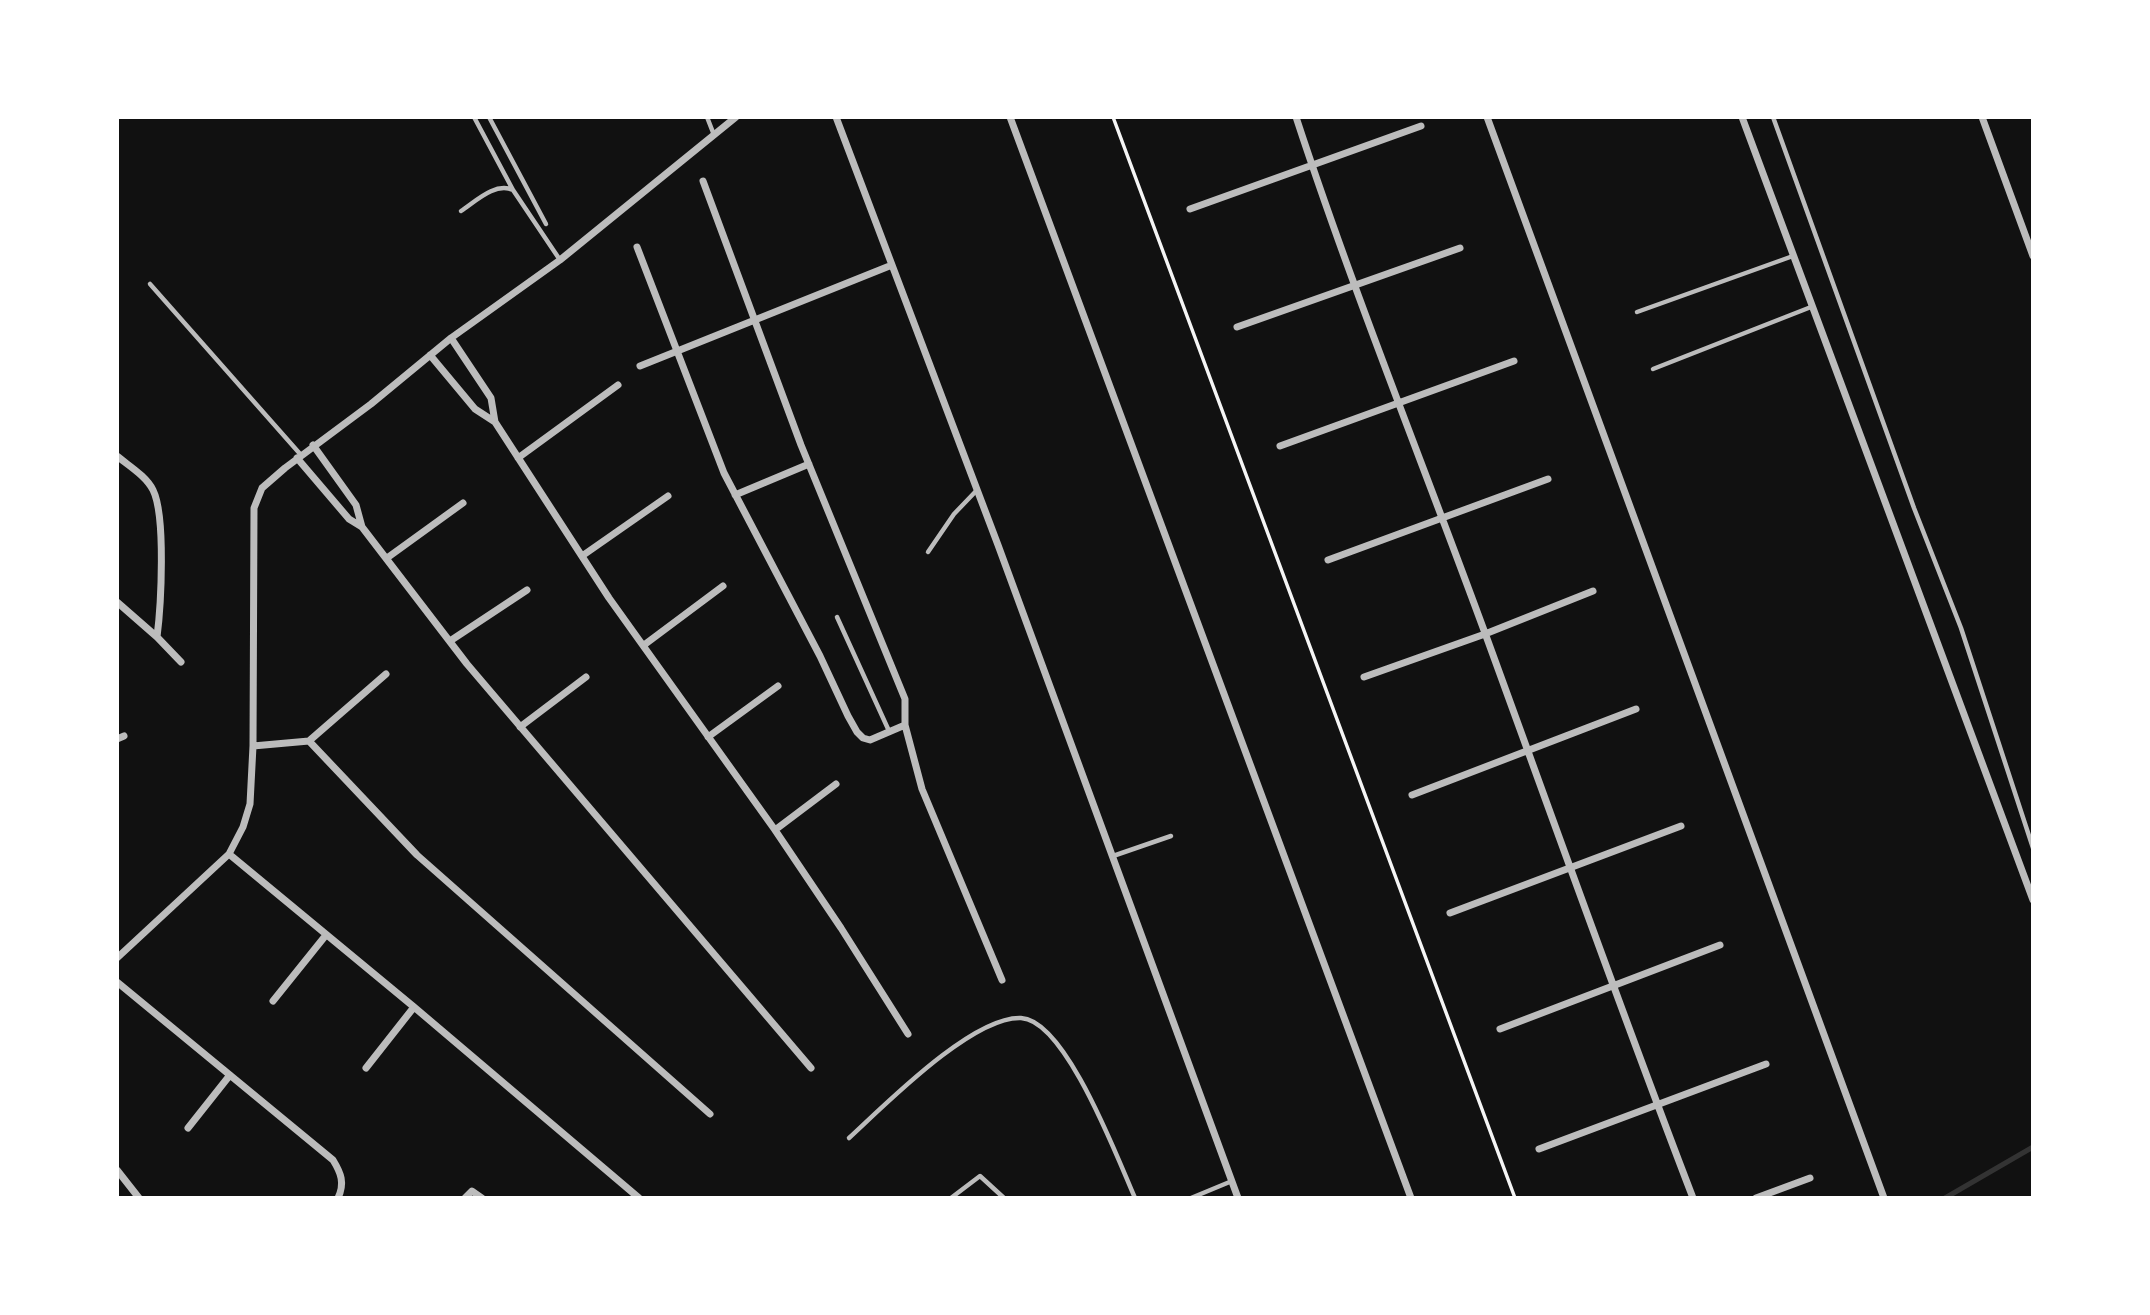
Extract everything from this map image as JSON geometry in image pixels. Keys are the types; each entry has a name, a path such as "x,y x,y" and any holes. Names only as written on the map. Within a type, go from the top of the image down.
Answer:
{"street":[{"path":"117,958 229,854 243,827 250,804 253,746 254,508 262,488 451,338 560,260 736,117"},
{"path":"836,117 1238,1198"},
{"path":"1010,117 1411,1198"},
{"path":"1296,117 1354,287 1693,1198"},
{"path":"1487,117 1884,1198"},
{"path":"1742,117 2033,900"},
{"path":"1982,117 2033,257"},
{"path":"1190,209 1311,163 1421,126"},
{"path":"704,181 810,464 905,699 905,725 922,789 1002,980"},
{"path":"637,247 724,473 857,732 870,740 905,725"},
{"path":"1237,327 1460,248"},
{"path":"640,366 892,265"},
{"path":"451,338 491,398 495,422"},
{"path":"430,355 475,408 495,422 582,556 775,830 908,1034"},
{"path":"1280,446 1514,362"},
{"path":"518,458 618,385"},
{"path":"313,445 356,505 362,527"},
{"path":"117,456 146,481 157,500 161,584 158,637"},
{"path":"299,457 349,519 362,527 520,727 811,1068"},
{"path":"735,495 810,464"},
{"path":"1328,560 1548,479"},
{"path":"582,556 668,496"},
{"path":"387,558 463,503"},
{"path":"644,645 723,586"},
{"path":"450,641 527,590"},
{"path":"1364,677 1485,634 1593,591"},
{"path":"117,602 158,637 181,662"},
{"path":"253,746 309,741 386,674"},
{"path":"520,727 586,677"},
{"path":"708,737 778,685"},
{"path":"1412,795 1636,709"},
{"path":"309,741 417,855 710,1114"},
{"path":"775,830 836,785"},
{"path":"1451,913 1681,826"},
{"path":"229,854 639,1198"},
{"path":"273,1001 326,934"},
{"path":"1500,1029 1720,945"},
{"path":"117,982 333,1160 341,1172 342,1182 338,1198"},
{"path":"366,1068 414,1007"},
{"path":"1539,1149 1766,1064"},
{"path":"188,1128 230,1075"},
{"path":"117,1170 139,1198"},
{"path":"1756,1198 1810,1178"},
{"path":"466,1198 472,1191 482,1198"}],"lane":[{"path":"474,117 513,190 560,260"},
{"path":"489,117 546,224"},
{"path":"707,117 714,136"},
{"path":"1773,117 1914,508 1961,628 2033,848"},
{"path":"461,211 495,189 506,187 513,190"},
{"path":"1637,312 1793,256"},
{"path":"150,284 299,457"},
{"path":"1653,369 1811,307"},
{"path":"928,552 954,514 977,491"},
{"path":"836,617 889,732"},
{"path":"1112,856 1171,836"},
{"path":"849,1138 942,1054 1002,1021 1022,1018 1035,1023 1056,1043 1081,1078 1135,1198"},
{"path":"951,1198 980,1176 1004,1198"},
{"path":"1191,1198 1232,1181"}],"path":[{"path":"1113,117 1515,1198"}],"waterway":[{"path":"1945,1198 2033,1147"}]}
